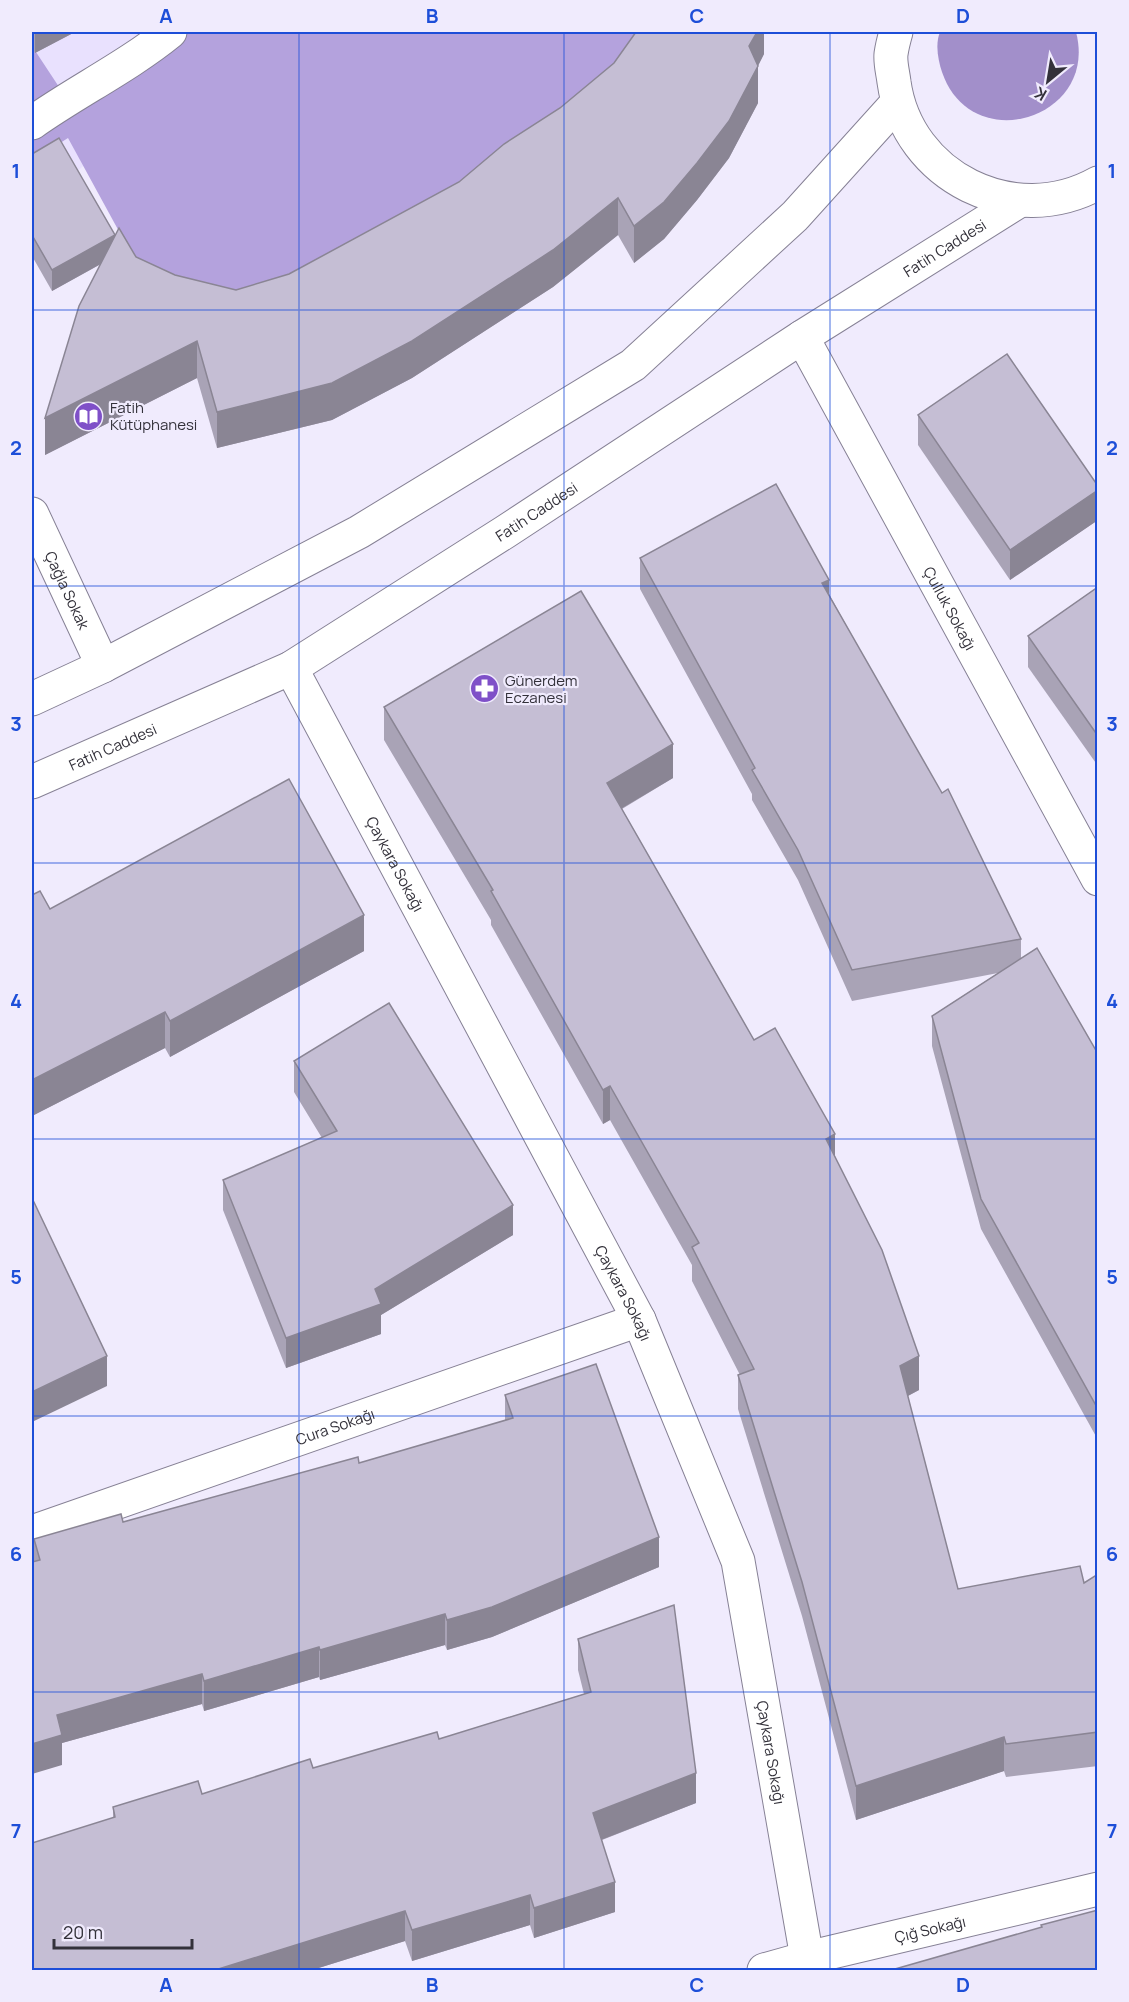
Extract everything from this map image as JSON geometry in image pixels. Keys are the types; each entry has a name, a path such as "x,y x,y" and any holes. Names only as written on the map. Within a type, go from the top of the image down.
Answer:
{"street":[{"path":"32,123 123,67 170,32"},
{"path":"896,32 891,56 897,103 915,140 943,170 979,192 1019,201 1052,200 1083,191 1098,183"},
{"path":"32,699 103,666 359,532 633,366 795,216 897,103"},
{"name":"Fatih Caddesi","path":"32,783 291,668 506,532 802,337 1019,201"},
{"name":"Çulluk Sokağı","path":"802,337 1098,879"},
{"name":"Çağla Sokak","path":"32,514 103,666"},
{"name":"Çaykara Sokağı","path":"291,668 639,1320 738,1561 807,1964"},
{"name":"Cura Sokağı","path":"32,1532 639,1320"},
{"name":"Çığ Sokağı","path":"764,1971 807,1964 1098,1889"}],"shaded area":[{"path":"32,32 232,32 32,212"},
{"path":"156,32 658,32 638,66 289,311 139,268 68,138 32,161 32,46 63,93"},
{"path":"940,32 1076,32 1078,62 1069,87 1051,106 1028,117 1003,120 978,114 957,99 942,72 938,57"}],"building":[{"path":"636,32 757,32 749,46 758,66 729,121 697,163 664,202 634,226 618,198 553,250 412,341 332,383 217,412 197,341 45,418 79,306 119,228 136,257 175,275 236,290 289,274 459,182 504,144 560,108 614,63"},
{"path":"59,138 115,235 52,270 32,235 32,154"},
{"path":"1007,354 1098,486 1098,490 1010,550 918,415"},
{"path":"776,484 829,580 822,583 942,793 948,789 1021,939 852,970 798,850 752,770 755,768 640,558"},
{"path":"1098,587 1098,736 1028,636"},
{"path":"581,591 673,744 607,783 754,1040 775,1028 835,1134 826,1139 882,1250 919,1356 900,1366 958,1589 1080,1566 1084,1583 1098,1574 1098,1732 1006,1744 1004,1737 856,1786 802,1582 738,1375 754,1369 692,1247 699,1243 610,1086 603,1090 491,891 493,890 384,707"},
{"path":"289,779 364,915 170,1021 165,1012 32,1080 32,895 40,891 50,909"},
{"path":"1037,948 1098,1054 1098,1409 981,1199 932,1016"},
{"path":"389,1003 513,1205 375,1289 381,1304 286,1338 223,1180 337,1131 294,1061"},
{"path":"32,1198 107,1356 32,1392"},
{"path":"596,1364 659,1537 492,1607 447,1620 445,1614 320,1650 319,1647 204,1681 202,1674 57,1715 62,1735 32,1744 32,1562 40,1560 34,1539 121,1514 123,1522 358,1457 359,1463 513,1418 505,1395"},
{"path":"674,1605 696,1773 593,1813 615,1882 534,1908 530,1895 412,1930 405,1911 212,1971 32,1971 32,1843 115,1817 113,1807 198,1781 202,1794 310,1759 313,1768 437,1732 439,1739 591,1692 578,1639"},
{"path":"1098,1910 1098,1971 888,1971 1042,1927 1041,1925"}],"place":[{"name":"Fatih Kütüphanesi","path":"89,416"},
{"name":"Günerdem Eczanesi","path":"484,689"}]}
